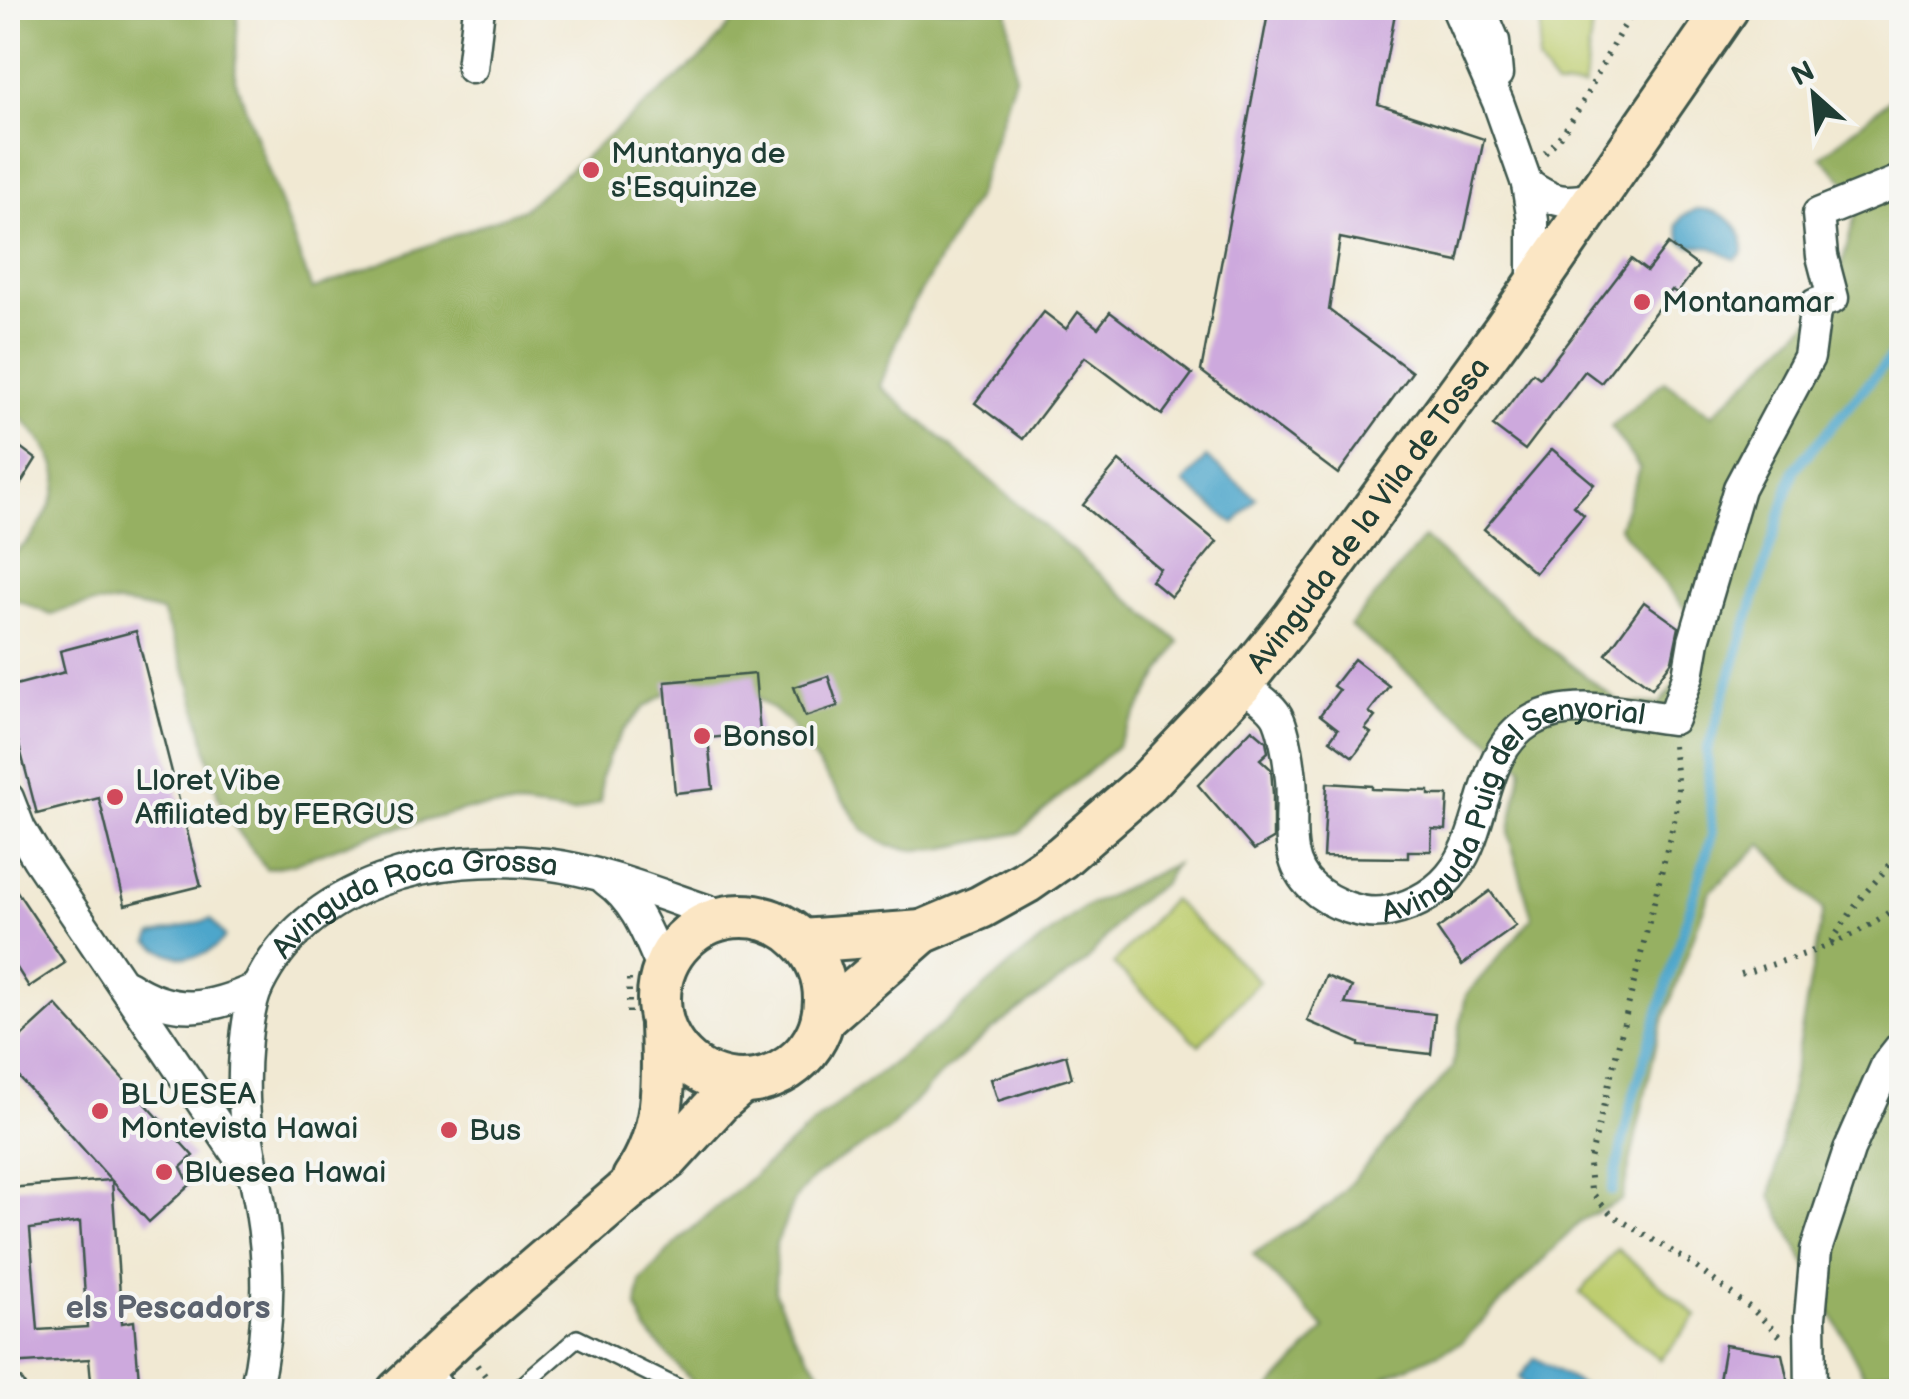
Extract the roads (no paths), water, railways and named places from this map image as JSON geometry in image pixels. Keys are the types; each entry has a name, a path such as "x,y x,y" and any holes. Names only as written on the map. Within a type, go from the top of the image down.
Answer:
{"main road":[{"name":"Avinguda de la Vila de Tossa","path":"823,1019 922,932 981,907 1062,858 1148,782 1241,684 1294,618 1533,289 1723,11"},
{"path":"624,1192 642,1167 658,1126 664,1074 647,1026 659,998 647,966 701,927 727,917 749,916 772,920 802,941 820,967 824,982 823,1019 816,1037 793,1064 762,1080 742,1082 713,1076 695,1067 647,1026"},
{"name":"Avinguda de la Vila de Tossa","path":"802,941 922,932"},
{"path":"425,1382 624,1192 667,1159 742,1082"}],"street":[{"path":"472,68 478,8"},
{"path":"1457,8 1530,174 1546,198 1565,203 1597,198"},
{"path":"1480,8 1494,41 1498,102"},
{"path":"1530,174 1533,289"},
{"name":"Avinguda Puig del Senyorial","path":"1241,684 1278,717 1291,780 1292,854 1300,873 1312,888 1342,905 1380,914 1438,890 1456,870 1469,846 1500,758 1512,737 1528,722 1565,709 1673,719 1739,488 1810,357 1816,304 1833,298 1822,256 1818,214 1902,180"},
{"name":"Avinguda Roca Grossa","path":"8,798 38,859 256,1184"},
{"name":"Avinguda Roca Grossa","path":"255,1392 267,1330 265,1242 244,1101 244,1067 254,1001 302,928 323,909 365,884 420,869 486,862 549,864 727,917"},
{"name":"Avinguda Roca Grossa","path":"599,876 621,890 638,914 647,966"},
{"name":"Avinguda Roca Grossa","path":"124,983 162,1004 184,1007 254,1001"},
{"path":"1811,1392 1810,1318 1816,1250 1850,1150 1888,1064 1902,1046"}],"lane":[{"path":"516,1392 577,1338 687,1392"}],"water":[{"path":"1697,209 1723,215 1736,227 1743,252 1736,259 1713,248 1681,241 1677,225 1683,216"},
{"path":"1206,457 1256,498 1234,524 1184,483"},
{"path":"211,919 225,937 199,956 179,956 149,942 152,935"},
{"path":"1535,1358 1592,1391 1532,1391 1519,1378"}],"waterway":[{"path":"1612,1191 1631,1104 1712,835 1707,751 1794,470 1902,344"}],"place":[{"name":"Muntanya de s'Esquinze","path":"591,170"},
{"name":"Montanamar","path":"1642,302"},
{"name":"Bonsol","path":"702,736"},
{"name":"Lloret Vibe Affiliated by FERGUS","path":"115,797"},
{"name":"BLUESEA Montevista Hawai","path":"100,1111"},
{"name":"Bus","path":"449,1130"},
{"name":"Bluesea Hawai","path":"164,1172"}],"district":[{"name":"els Pescadors","path":"168,1307"}]}
